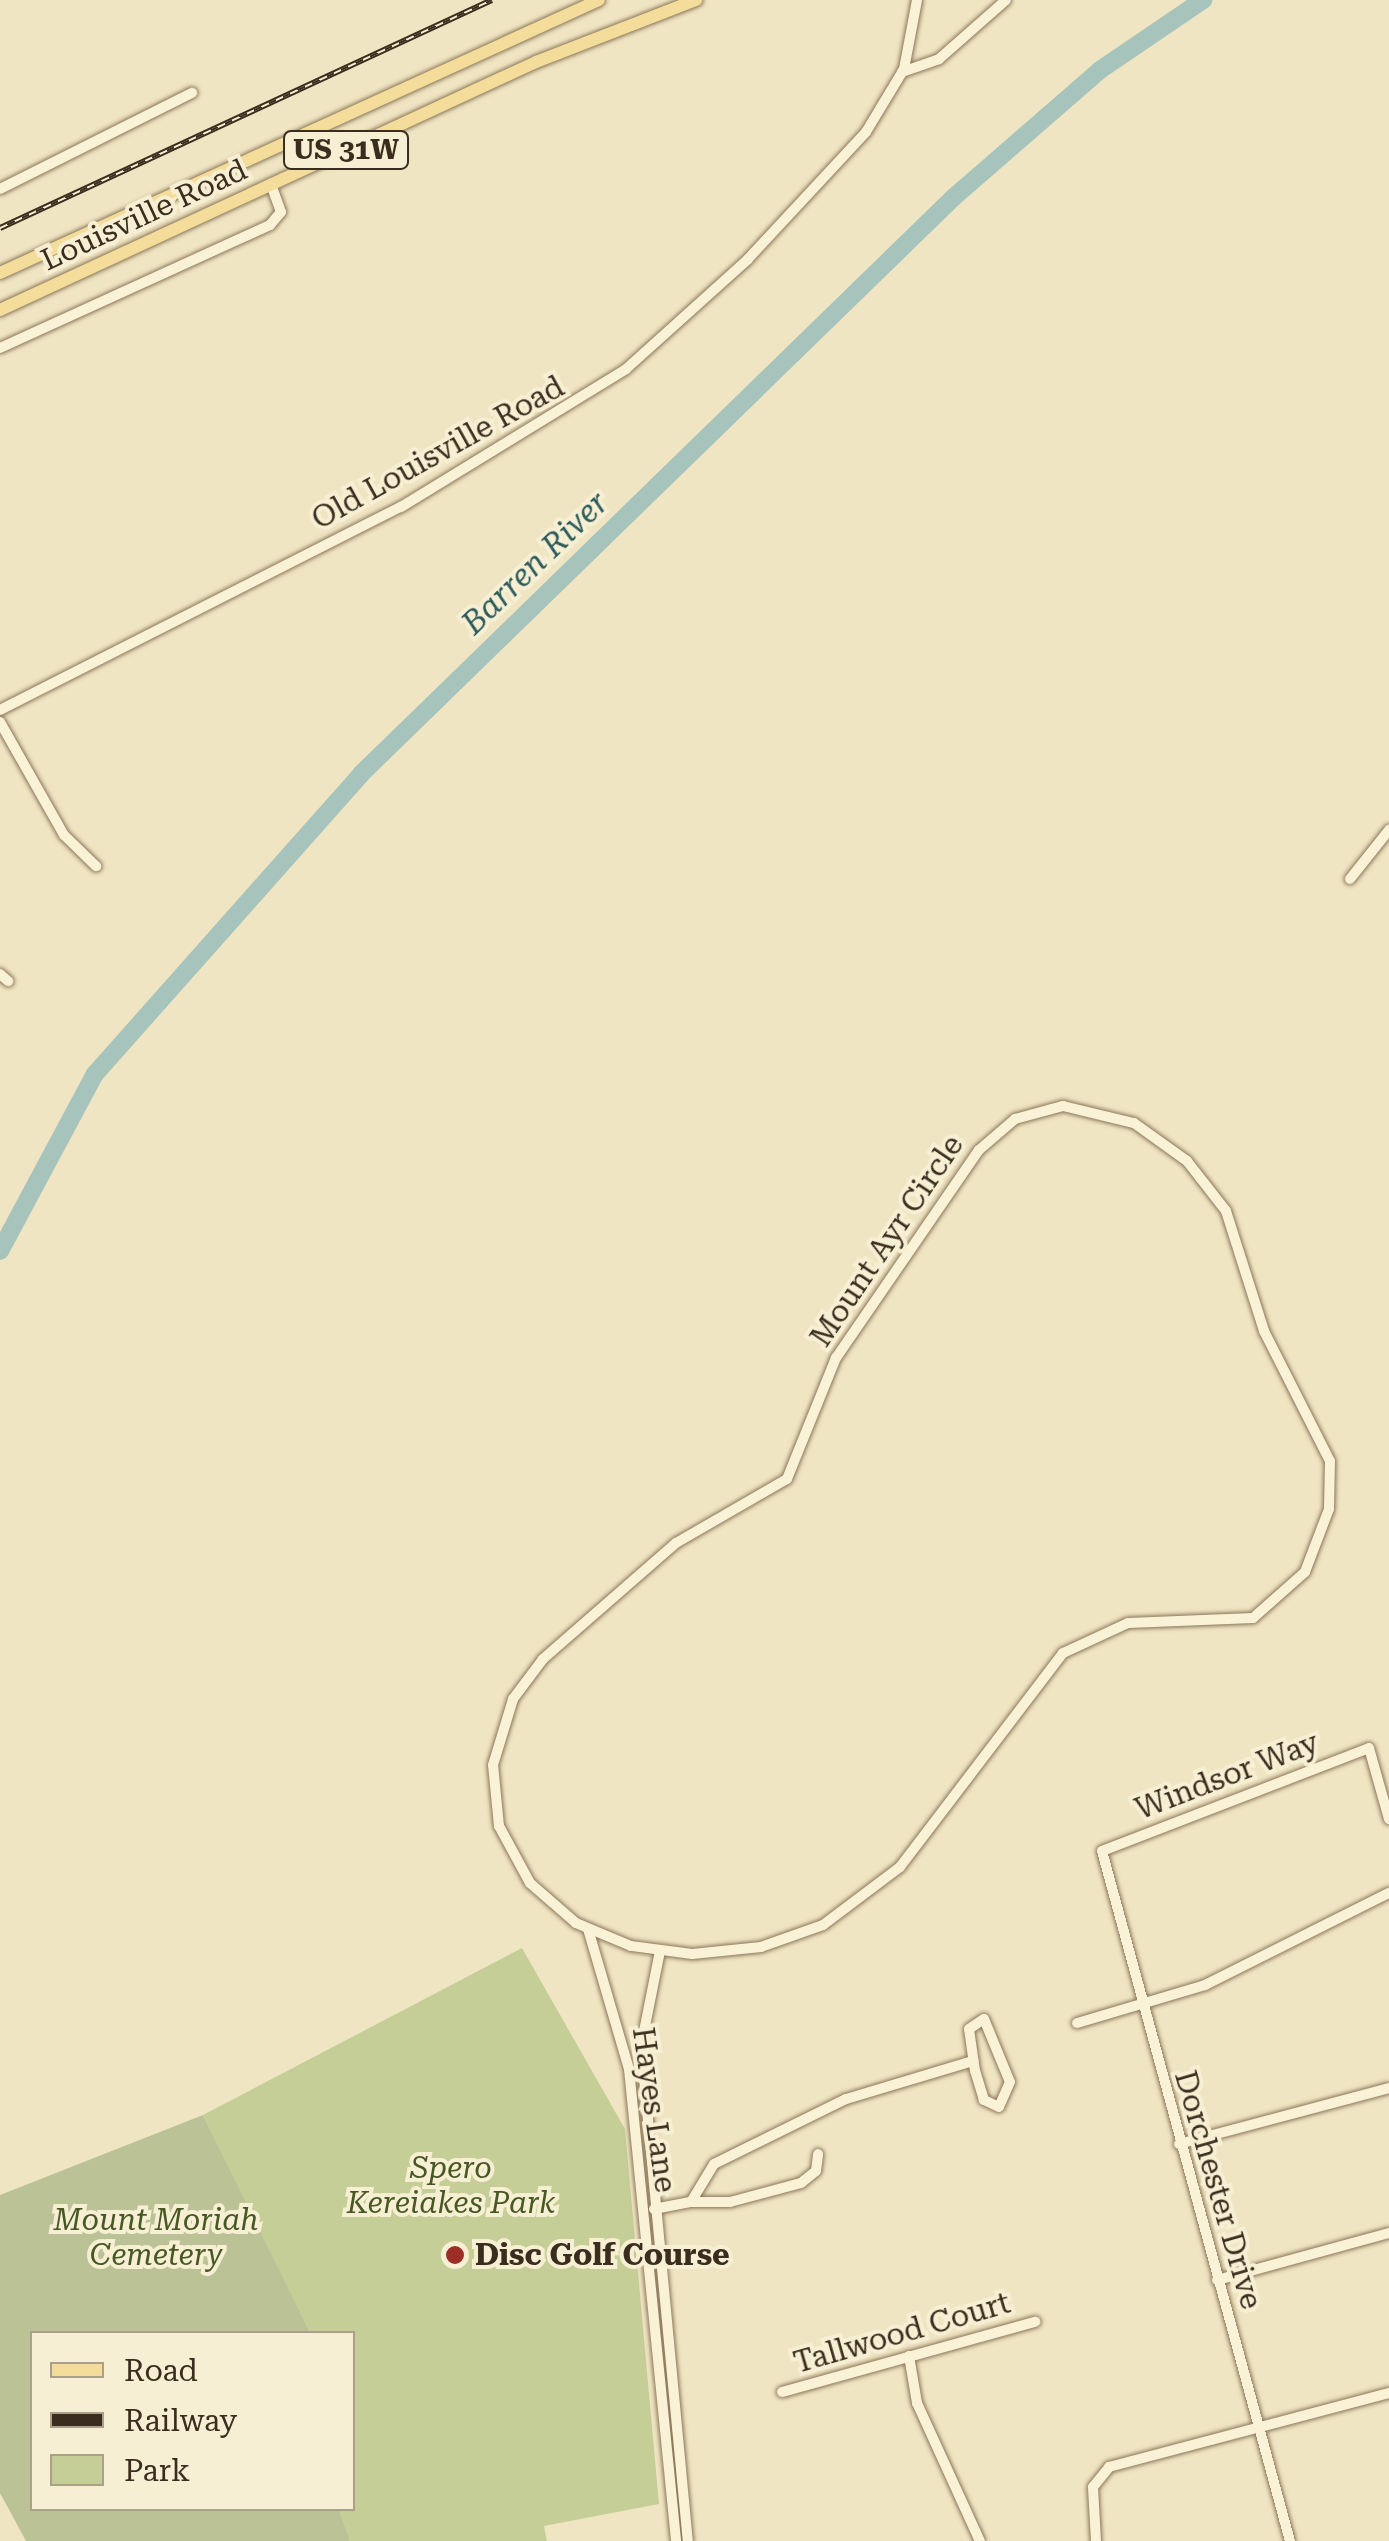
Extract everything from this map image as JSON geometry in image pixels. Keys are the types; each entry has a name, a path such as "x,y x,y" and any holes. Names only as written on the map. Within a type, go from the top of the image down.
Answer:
{"main road":[{"name":"Louisville Road","path":"0,273 599,0"},
{"name":"Louisville Road","path":"0,310 271,184 696,0"}],"street":[{"name":"Old Louisville Road","path":"0,710 402,507 598,390 780,226 868,129 902,72 916,0"},
{"path":"902,72 939,59 1006,0"},
{"path":"0,189 192,93"},
{"path":"0,348 270,225 282,212 271,184"},
{"path":"0,722 64,836 96,866"},
{"path":"1350,879 1389,830"},
{"name":"Mount Ayr Circle","path":"1063,1106 1134,1123 1187,1161 1221,1202 1264,1331 1326,1445 1332,1493 1306,1572 1253,1618 1128,1624 1078,1642 1036,1681 900,1867 823,1925 739,1951 660,1952 588,1930 530,1883 500,1826 495,1750 521,1685 676,1543 787,1479 845,1342 989,1138 1063,1106"},
{"name":"Windsor Way","path":"1102,1851 1370,1748 1389,1819"},
{"name":"Dorchester Drive","path":"1102,1851 1140,2004 1290,2541"},
{"path":"1077,2022 1205,1985 1389,1893"},
{"name":"Hayes Lane","path":"588,1930 627,2056 676,2541"},
{"name":"Hayes Lane","path":"660,1952 642,2046 688,2541"},
{"path":"984,2019 1003,2052 1005,2105 984,2100 973,2061 969,2029 984,2019"},
{"path":"692,2202 718,2162 856,2095 973,2061"},
{"path":"1179,2144 1389,2088"},
{"path":"643,2211 692,2202 730,2202 801,2183 816,2171 818,2154"},
{"path":"1217,2280 1389,2233"},
{"name":"Tallwood Court","path":"782,2392 1034,2322"},
{"path":"909,2356 917,2403 980,2541"},
{"path":"1096,2541 1092,2492 1102,2472 1389,2393"}],"green space":[{"name":"Spero Kereiakes Park","path":"522,1948 625,2129 659,2504 544,2526 547,2541 350,2541 340,2511 355,2511 355,2331 308,2331 203,2115"},
{"name":"Mount Moriah Cemetery","path":"203,2115 309,2331 30,2331 30,2511 340,2511 350,2541 26,2541 0,2493 0,2195"}],"waterway":[{"name":"Barren River","path":"0,1251 95,1074 361,774 954,197 1100,70 1203,0"}],"railway":[{"path":"0,228 492,0"}],"place":[{"name":"Disc Golf Course","path":"455,2255"}]}
